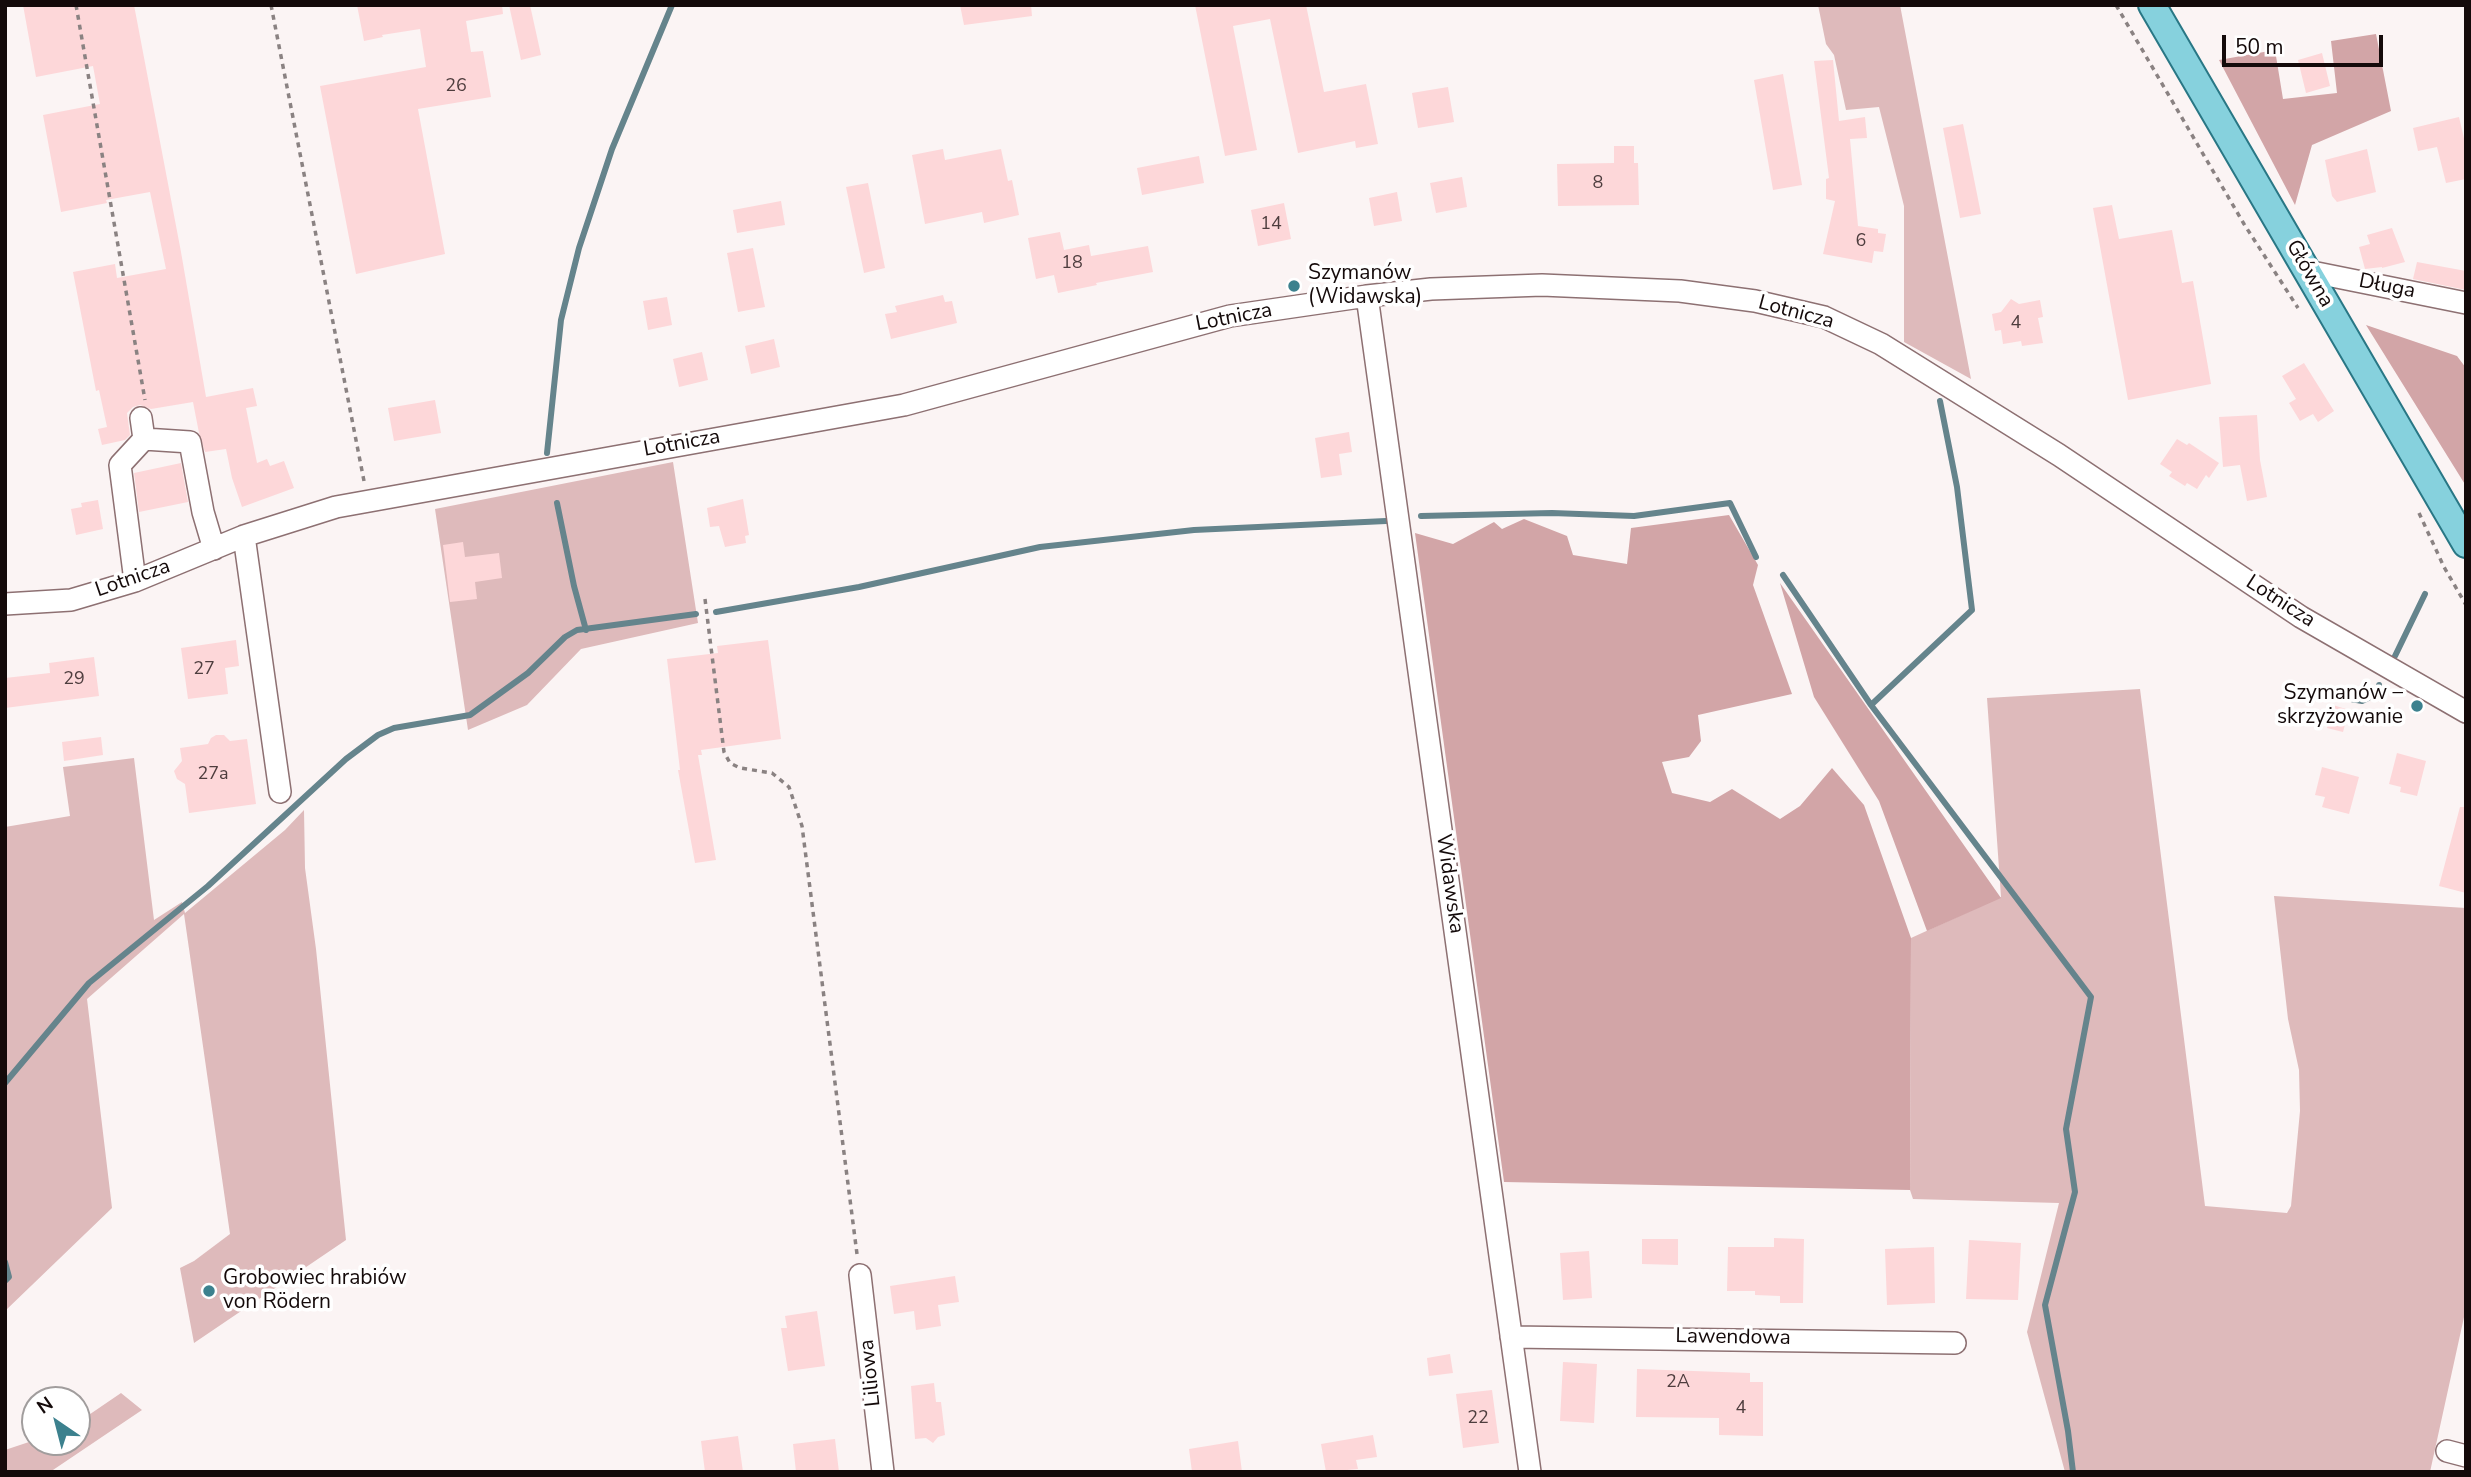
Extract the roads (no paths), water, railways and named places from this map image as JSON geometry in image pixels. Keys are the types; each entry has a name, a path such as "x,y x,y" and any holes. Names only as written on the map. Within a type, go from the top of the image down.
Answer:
{"main road":[{"name":"Główna","path":"2152,5 2466,544"}],"street":[{"name":"Długa","path":"2307,271 2466,303"},
{"name":"Lotnicza","path":"5,604 71,600 135,581 244,536 336,507 904,405 1230,316 1431,289 1542,285 1680,291 1824,317 1881,344 2059,455 2301,617 2466,712"},
{"name":"Widawska","path":"1367,296 1530,1472"},
{"path":"135,581 120,465 142,428 190,442 202,512 214,549"},
{"path":"244,536 280,792"},
{"name":"Liliowa","path":"860,1275 883,1472"},
{"name":"Lawendowa","path":"1511,1337 1955,1343"}],"waterway":[{"path":"547,453 561,320 579,248 612,149 672,5"},
{"path":"1871,705 1972,610 1957,487 1940,401"},
{"path":"557,503 586,630"},
{"path":"1421,516 1552,513 1634,516 1730,503 1756,557"},
{"path":"716,612 859,587 1040,547 1194,530 1386,521"},
{"path":"1783,575 1871,705 2091,997 2066,1129 2075,1192 2045,1305 2073,1472"},
{"path":"2395,656 2425,594"},
{"path":"5,1083 89,983 208,886 346,759 378,735 394,728 470,715 528,673 565,637 577,630 696,614"},
{"path":"2329,695 2362,701 2378,693 2379,685"},
{"path":"5,1262 9,1277 5,1281"}],"place":[{"name":"Szymanów (Widawska)","path":"1294,286"},
{"name":"Szymanów – skrzyżowanie","path":"2417,706"},
{"name":"Grobowiec hrabiów von Rödern","path":"209,1291"}]}
